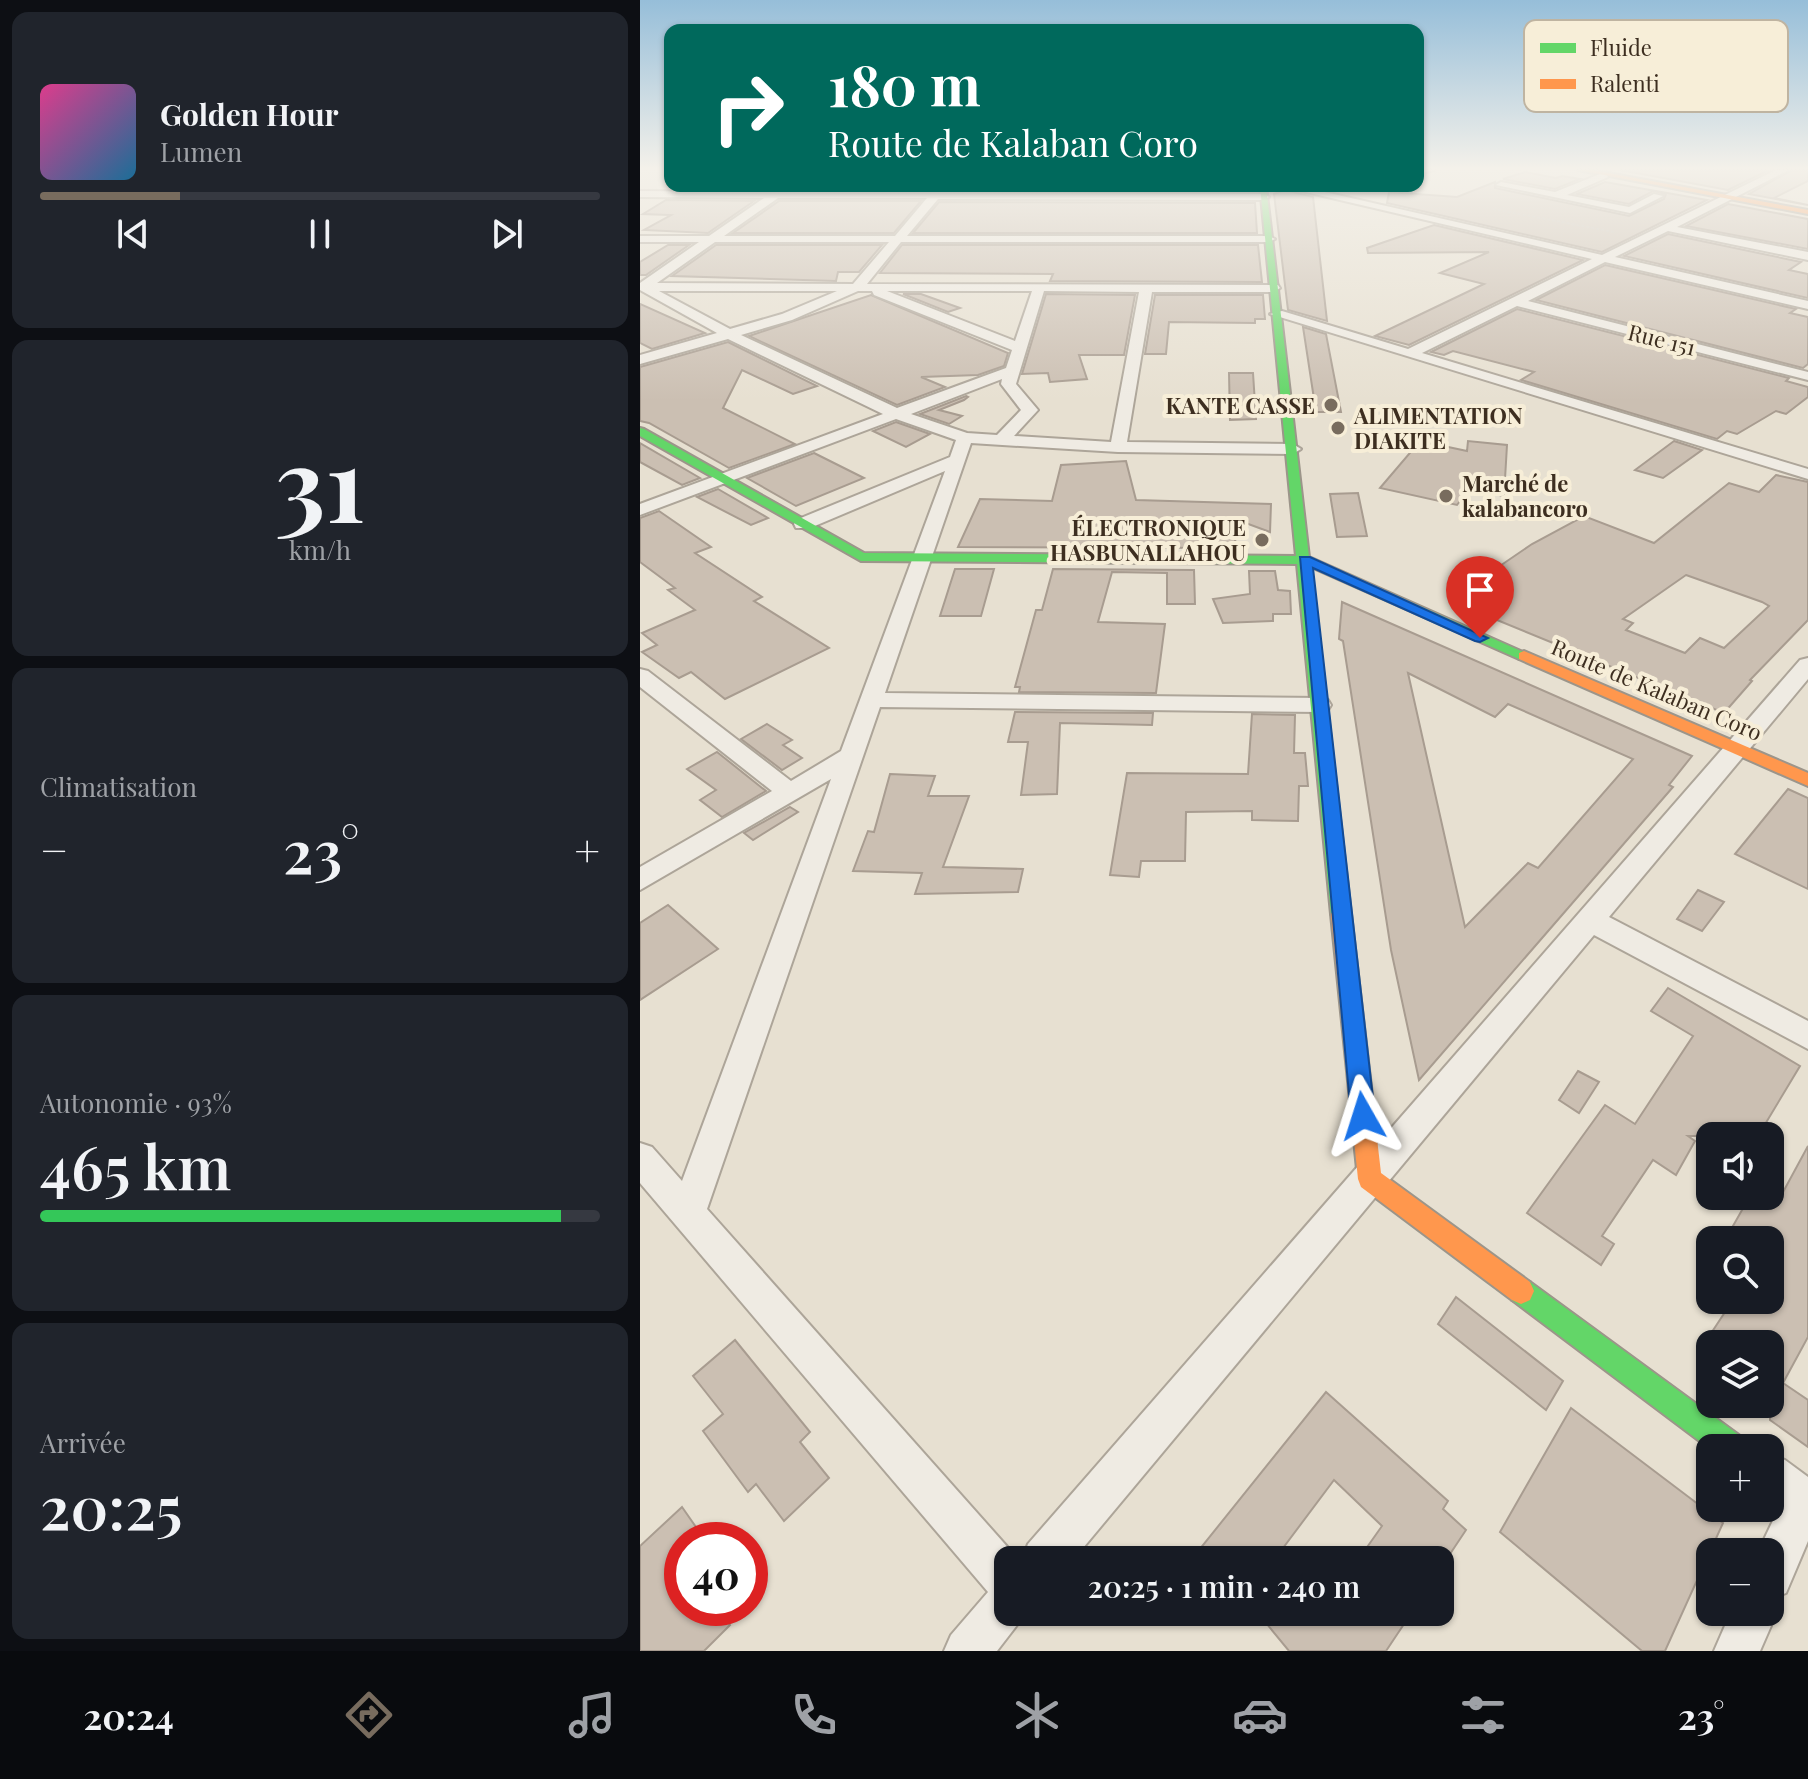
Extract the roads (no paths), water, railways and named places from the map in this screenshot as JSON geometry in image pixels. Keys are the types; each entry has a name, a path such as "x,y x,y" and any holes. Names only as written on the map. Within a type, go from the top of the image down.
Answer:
{"street":[{"path":"642,287 700,247"},
{"path":"640,360 787,317 861,287 892,247"},
{"path":"1270,247 1370,1179 1714,1434"},
{"path":"1553,247 1808,305"},
{"path":"1409,354 1630,247"},
{"path":"1763,247 1808,256"},
{"path":"642,287 1274,288"},
{"path":"642,287 729,334 896,414 961,449"},
{"path":"861,287 1020,348"},
{"path":"1001,440 1030,410 1008,384 1039,288"},
{"path":"1118,447 1146,288"},
{"name":"Rue 151","path":"1517,302 1808,376"},
{"path":"1277,314 1808,474"},
{"path":"640,510 1013,370"},
{"path":"640,431 861,557 1305,560"},
{"path":"803,524 961,449 1001,440 1118,447 1293,449"},
{"path":"688,1213 961,449"},
{"name":"Route de Kalaban Coro","path":"1305,560 1808,780"},
{"path":"1056,1546 1808,665"},
{"path":"640,676 789,792"},
{"path":"871,700 1320,705"},
{"path":"640,880 851,756"},
{"path":"1591,920 1808,1036"},
{"path":"640,1158 994,1565"},
{"path":"1781,1538 1794,1493"},
{"path":"967,1651 994,1619"},
{"path":"1737,1651 1748,1626"}],"place":[{"name":"KANTE CASSE","path":"1331,405"},
{"name":"ALIMENTATION DIAKITE","path":"1338,428"},
{"name":"Marché de kalabancoro","path":"1446,496"},
{"name":"ÉLECTRONIQUE HASBUNALLAHOU","path":"1262,540"}]}
